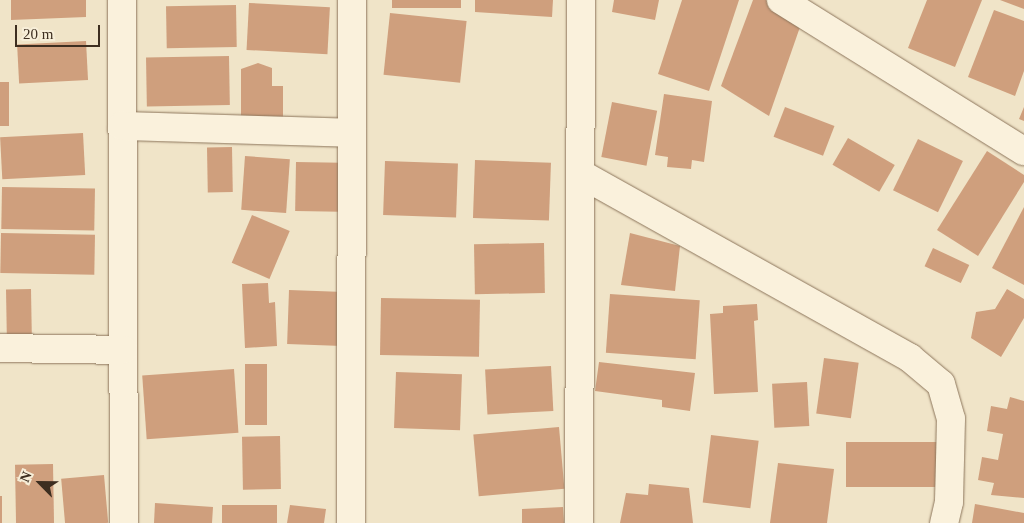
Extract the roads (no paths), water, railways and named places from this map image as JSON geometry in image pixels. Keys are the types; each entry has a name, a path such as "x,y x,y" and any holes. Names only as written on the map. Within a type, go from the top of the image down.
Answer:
{"street":[{"path":"122,0 124,523"},
{"path":"350,523 352,0"},
{"path":"579,523 582,0"},
{"path":"781,0 1024,151"},
{"path":"122,126 352,133"},
{"path":"580,174 910,358 941,384 951,419 949,502 944,523"},
{"path":"0,348 123,350"}]}
